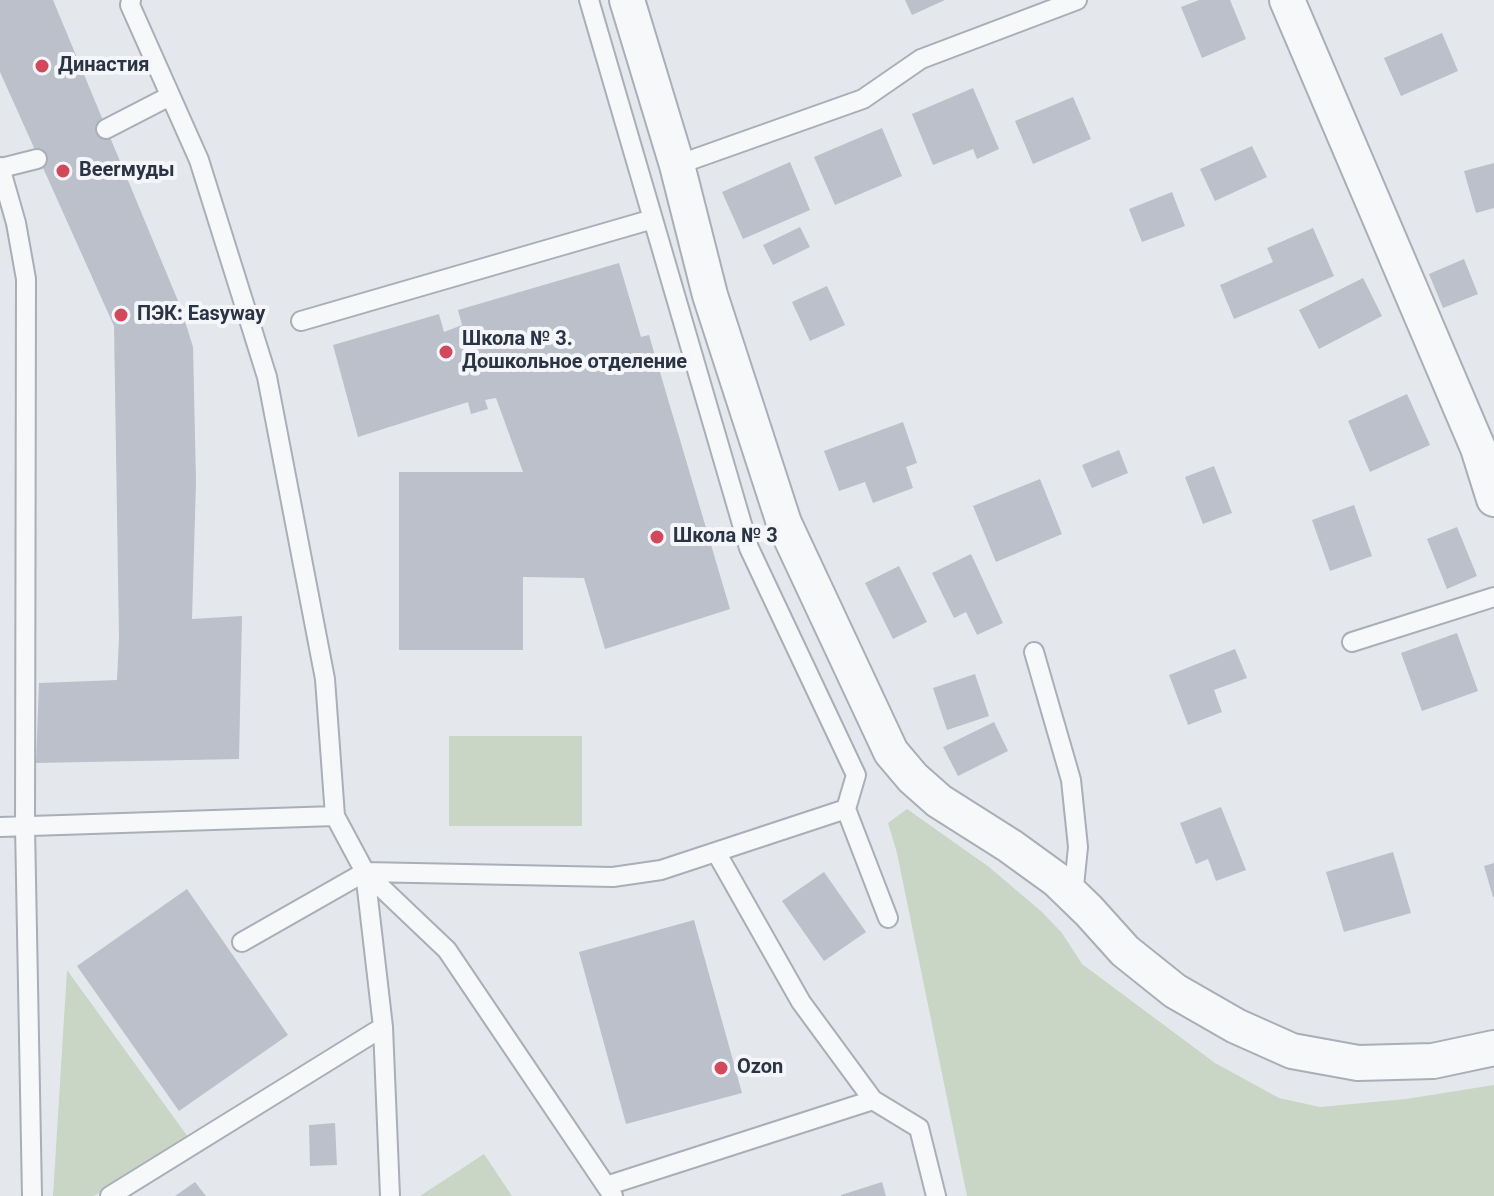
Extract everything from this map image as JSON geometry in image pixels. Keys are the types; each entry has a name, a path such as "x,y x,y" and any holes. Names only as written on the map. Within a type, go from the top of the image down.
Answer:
{"street":[{"path":"627,0 677,165 710,295 784,523 891,752 913,778 939,801 1057,880 1125,951 1175,991 1236,1026 1292,1051 1358,1063 1433,1061 1494,1048"},
{"path":"1287,0 1478,448 1494,499"}],"lane":[{"path":"131,0 130,5 199,160 267,377 325,679 335,816 365,872 447,950 610,1191 873,1100"},
{"path":"589,0 749,548 856,775 846,809 888,918"},
{"path":"677,165 863,99 921,59 1077,0"},
{"path":"106,129 170,96"},
{"path":"32,1196 25,826 26,279 16,223 0,168 37,159"},
{"path":"301,321 653,219"},
{"path":"1352,642 1494,597"},
{"path":"1034,652 1071,780 1078,847 1073,896"},
{"path":"242,942 365,872 613,877 661,870 846,809"},
{"path":"0,827 335,816"},
{"path":"716,852 801,1002 873,1100 919,1128 936,1196"},
{"path":"365,872 383,1027 384,1193"},
{"path":"110,1196 383,1027"}],"green space":[{"path":"449,736 582,736 582,826 449,826"},
{"path":"907,809 989,867 1042,912 1062,933 1082,964 1215,1063 1279,1098 1320,1107 1406,1099 1494,1085 1494,1196 967,1196 897,853 888,823"},
{"path":"67,970 188,1137 94,1196 53,1196"},
{"path":"484,1154 512,1196 420,1196"}],"building":[{"path":"0,0 53,0 181,308 193,347 196,482 192,619 242,616 239,759 36,763 39,683 117,680 114,326 0,72"},
{"path":"905,0 945,0 912,15"},
{"path":"1199,0 1230,0 1246,39 1202,58 1181,7"},
{"path":"1442,33 1458,71 1401,96 1384,58"},
{"path":"973,88 999,149 977,159 973,149 933,165 912,114"},
{"path":"1073,97 1091,139 1033,164 1015,121"},
{"path":"882,128 902,176 835,205 814,157"},
{"path":"1252,146 1267,177 1215,201 1200,169"},
{"path":"790,162 810,210 743,239 722,192"},
{"path":"1494,163 1494,208 1476,213 1464,171"},
{"path":"1172,192 1185,226 1142,242 1129,209"},
{"path":"800,227 810,247 773,265 763,245"},
{"path":"1313,228 1334,276 1234,319 1220,285 1273,262 1267,248"},
{"path":"1464,259 1478,294 1443,308 1429,274"},
{"path":"619,263 641,337 649,335 730,609 605,649 584,578 523,577 523,650 399,650 399,472 523,472 496,398 485,400 488,409 471,414 468,402 358,437 333,345 439,314 444,332 462,325 458,310"},
{"path":"1363,278 1382,316 1319,349 1299,310"},
{"path":"827,286 845,325 810,341 792,302"},
{"path":"1407,394 1430,445 1370,472 1348,421"},
{"path":"903,422 917,463 906,467 913,488 873,503 865,482 839,491 824,451"},
{"path":"1119,450 1128,473 1092,488 1082,465"},
{"path":"1214,466 1232,513 1203,524 1185,477"},
{"path":"1040,479 1062,534 996,562 973,506"},
{"path":"1354,505 1372,556 1330,571 1312,520"},
{"path":"1457,527 1477,576 1447,589 1427,539"},
{"path":"971,554 1003,623 977,635 966,612 954,618 932,573"},
{"path":"899,566 927,622 893,639 865,583"},
{"path":"1457,633 1478,691 1422,711 1401,653"},
{"path":"1235,649 1247,678 1214,690 1222,712 1188,725 1169,675"},
{"path":"975,674 989,716 947,730 933,688"},
{"path":"994,722 1008,751 958,776 943,747"},
{"path":"1221,807 1246,870 1216,881 1208,859 1196,864 1180,823"},
{"path":"1393,852 1411,913 1344,932 1326,872"},
{"path":"1494,863 1494,897 1493,897 1484,866"},
{"path":"824,872 866,932 824,961 782,901"},
{"path":"187,889 288,1035 179,1111 77,966"},
{"path":"694,920 742,1093 626,1124 579,952"},
{"path":"335,1123 337,1165 310,1166 309,1125"},
{"path":"195,1182 206,1196 175,1196"},
{"path":"882,1182 886,1196 841,1196 841,1195"}],"place":[{"name":"Династия","path":"42,66"},
{"name":"Beerмуды","path":"63,171"},
{"name":"ПЭК: Easyway","path":"121,315"},
{"name":"Школа № 3. Дошкольное отделение","path":"446,352"},
{"name":"Школа № 3","path":"657,537"},
{"name":"Ozon","path":"721,1068"}]}
